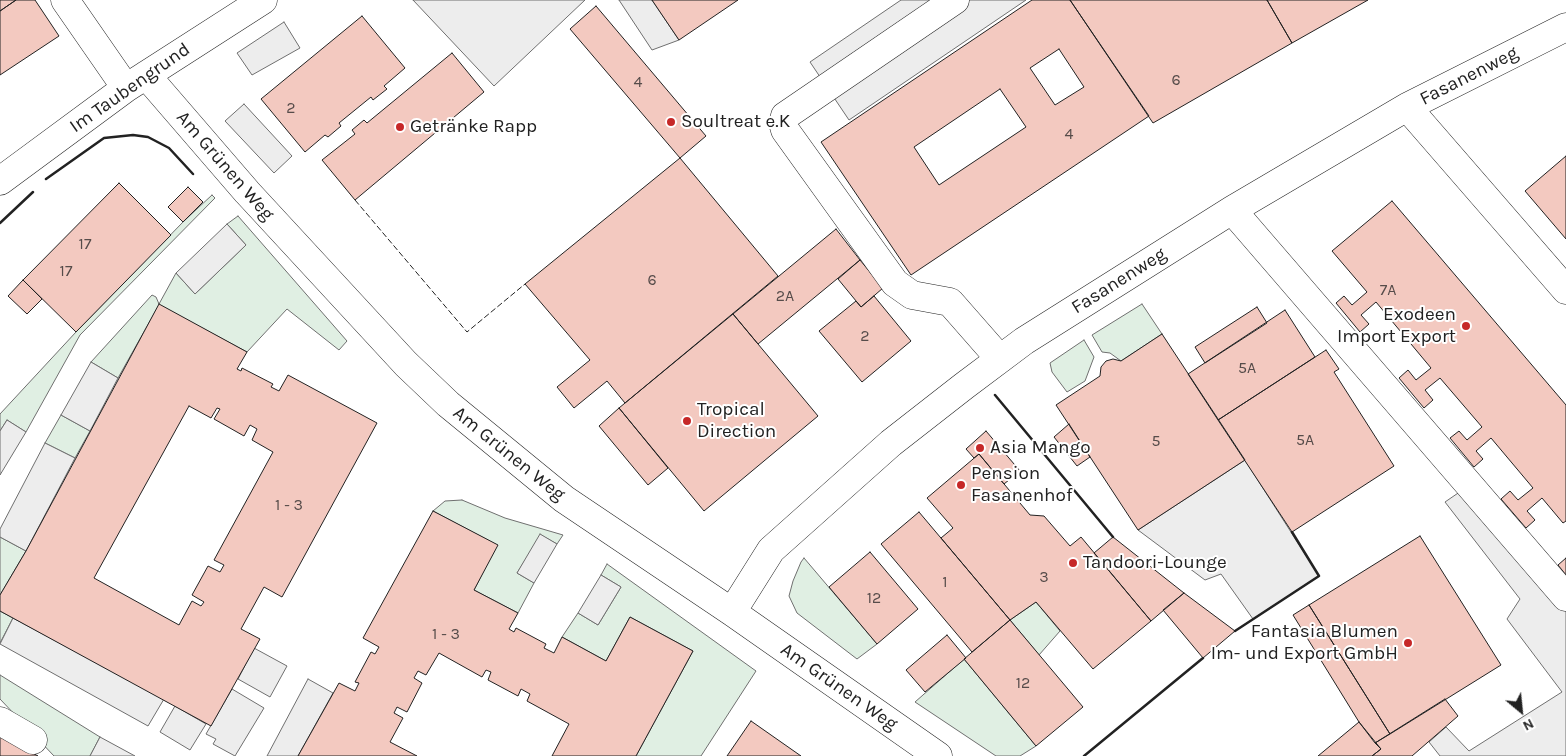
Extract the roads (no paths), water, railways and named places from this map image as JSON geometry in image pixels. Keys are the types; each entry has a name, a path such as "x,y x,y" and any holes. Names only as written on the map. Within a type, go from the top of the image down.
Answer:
{"street":[{"name":"Am Grünen Weg","path":"65,0 136,81 247,192 406,364 448,404 564,500 732,612 938,756"},
{"name":"Im Taubengrund","path":"0,181 136,81 262,0"},
{"path":"955,0 785,116 784,123 785,130 895,283 912,294 950,302 1000,359"},
{"name":"Fasanenweg","path":"732,612 771,550 891,443 1000,359 1072,310 1232,210 1407,107 1566,27"},
{"path":"1407,107 1566,290"},
{"path":"1232,210 1566,597"},
{"path":"0,721 32,740"}],"place":[{"name":"Soultreat e.K","path":"671,122"},
{"name":"Getränke Rapp","path":"400,127"},
{"name":"Exodeen Import Export","path":"1466,326"},
{"name":"Tropical Direction","path":"687,421"},
{"name":"Asia Mango","path":"980,448"},
{"name":"Pension Fasanenhof","path":"961,485"},
{"name":"Tandoori-Lounge","path":"1073,563"},
{"name":"Fantasia Blumen Im- und Export GmbH","path":"1408,643"}]}
